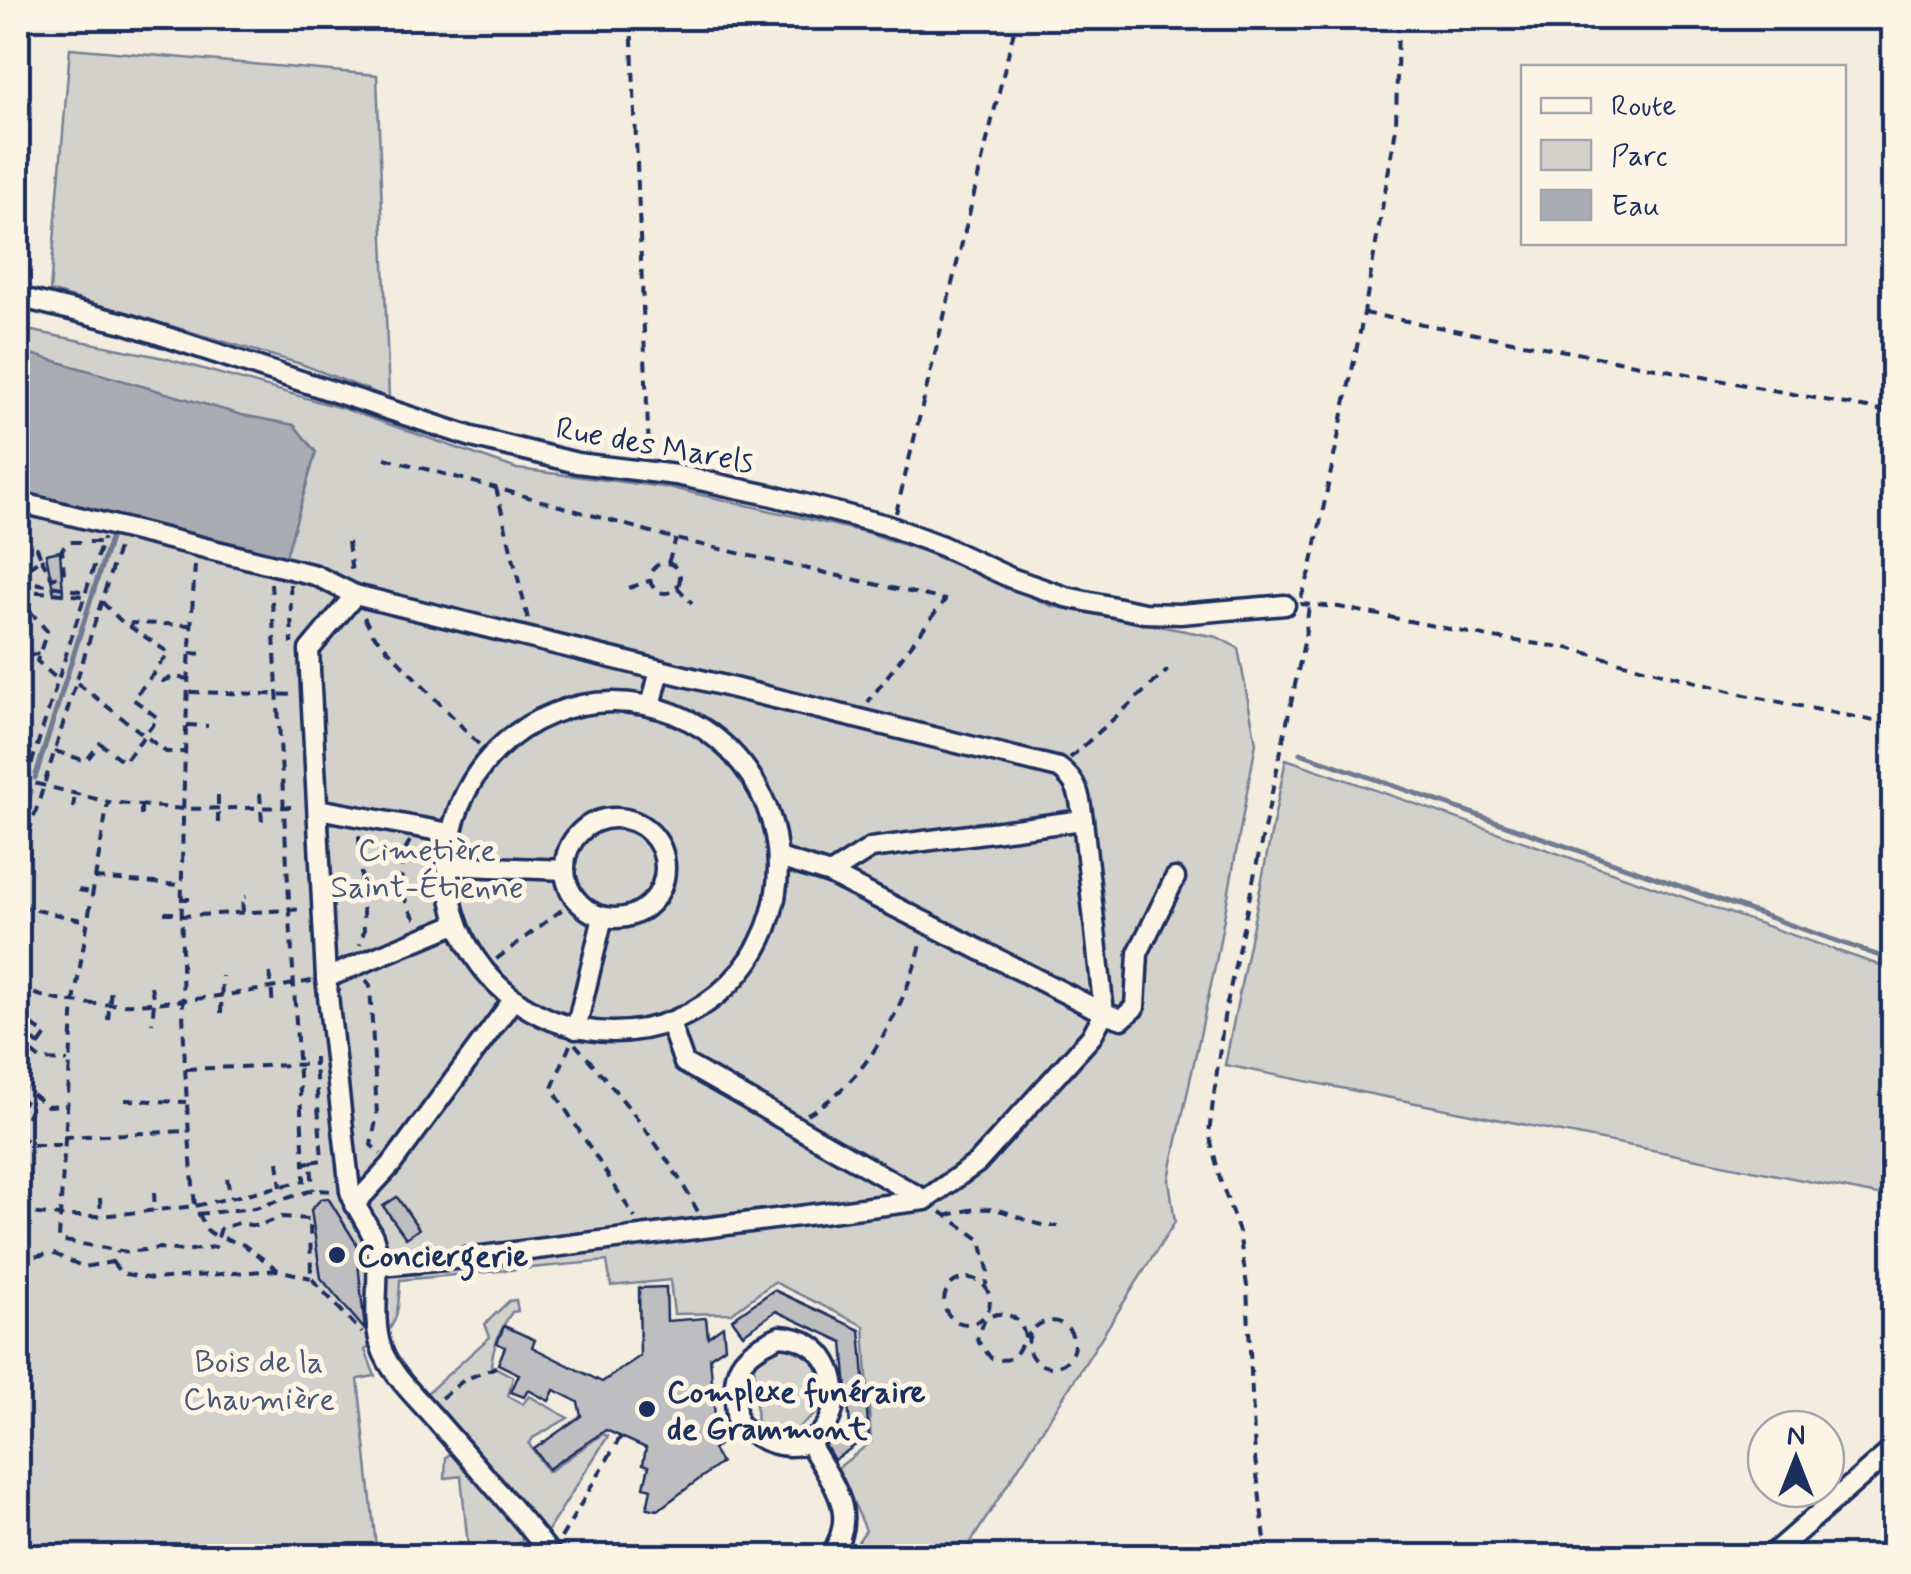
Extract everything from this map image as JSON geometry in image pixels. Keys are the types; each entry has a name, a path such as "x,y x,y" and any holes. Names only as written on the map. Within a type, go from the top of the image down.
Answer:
{"street":[{"name":"Rue des Marels","path":"18,298 124,323 472,438 577,463 769,494 891,527 1011,578 1103,606 1180,614 1285,605"},
{"path":"18,502 111,532 196,545 315,575 354,594 1059,768 1072,778 1083,820 1104,1014 1092,1037 977,1163 924,1200 466,1258 392,1266 375,1262"},
{"path":"354,594 309,650 318,810 320,979 354,1205 376,1245 380,1341 396,1372 529,1525 549,1556"},
{"path":"651,706 660,670"},
{"path":"599,702 651,706 700,726 740,761 768,806 779,858 774,910 752,958 716,998 670,1023 623,1033 576,1029 543,1018 513,1000 482,970 456,924 448,890 450,833 469,784 502,743 547,715 599,702"},
{"path":"318,810 450,833"},
{"path":"618,818 644,827 654,837 665,862 661,889 643,910 617,918 592,913 576,899 565,870 572,843 591,824 618,818"},
{"path":"830,874 871,848 1083,820"},
{"path":"779,858 830,874 1104,1014 1122,1019 1135,1006 1138,952 1175,878"},
{"path":"446,865 565,870"},
{"path":"576,1029 603,917"},
{"path":"320,979 456,924"},
{"path":"354,1205 391,1164 513,1000"},
{"path":"670,1023 684,1063 924,1200"},
{"path":"780,1336 797,1337 819,1351 830,1364 835,1410 824,1430 809,1442 794,1448 778,1445 752,1435 737,1423 733,1382 737,1367 759,1346 780,1336"},
{"path":"809,1442 842,1502 846,1528 830,1556"},
{"path":"1770,1556 1894,1448"}],"path":[{"path":"631,18 650,472"},
{"path":"891,527 1017,18"},
{"path":"1398,18 1396,128 1364,313 1310,572 1298,604 1339,607 1494,638 1568,648 1745,695 1894,725"},
{"path":"1364,313 1894,413"},
{"path":"385,458 676,539 945,600 856,718"},
{"path":"496,488 533,638"},
{"path":"18,543 37,548 52,578 64,574 62,550 70,542 111,532"},
{"path":"26,781 85,594 111,532"},
{"path":"18,868 102,602 111,532"},
{"path":"668,563 676,539"},
{"path":"348,542 354,594 372,633 491,757"},
{"path":"196,545 180,915 194,1206 207,1230 214,1234"},
{"path":"18,578 41,558"},
{"path":"650,581 654,567 668,563"},
{"path":"650,581 659,592 669,593 677,588 680,572 668,563"},
{"path":"18,1212 101,1216 155,1211 304,1182 270,564"},
{"path":"292,569 289,588 293,659"},
{"path":"18,578 85,594"},
{"path":"628,588 650,581"},
{"path":"677,588 692,602"},
{"path":"18,590 85,594"},
{"path":"18,597 46,631 37,661 58,679"},
{"path":"56,751 86,761 100,743 124,762 158,718 133,700 169,653 102,602"},
{"path":"1267,1556 1255,1458 1247,1286 1239,1232 1209,1134 1224,1017 1309,605"},
{"path":"130,626 191,625"},
{"path":"18,670 28,656 41,653"},
{"path":"190,653 204,654"},
{"path":"1059,768 1168,670"},
{"path":"153,674 163,681 174,676 188,679"},
{"path":"76,682 166,752 185,752"},
{"path":"188,692 296,695"},
{"path":"186,725 208,726"},
{"path":"18,778 108,802 183,808 318,810"},
{"path":"218,792 218,823"},
{"path":"260,792 262,823"},
{"path":"73,808 76,794"},
{"path":"108,802 74,1002 59,1240 118,1250 160,1248 184,1252 214,1247 221,1228 240,1223 256,1226 282,1217 310,1219 311,1278"},
{"path":"141,805 141,820"},
{"path":"362,818 358,844 364,931 355,966 370,985 377,1115 371,1145 391,1164"},
{"path":"419,827 402,852 405,905 432,934"},
{"path":"95,878 181,885"},
{"path":"78,890 92,892"},
{"path":"243,912 242,897 246,897"},
{"path":"180,899 198,899"},
{"path":"482,970 576,899"},
{"path":"18,906 88,921"},
{"path":"164,912 180,915 308,909"},
{"path":"789,1123 816,1109 865,1065 912,983 926,924"},
{"path":"26,969 18,984 26,991 74,1002 183,1002 320,979"},
{"path":"270,973 273,1007"},
{"path":"221,1014 222,976"},
{"path":"313,997 320,979"},
{"path":"151,986 152,1023"},
{"path":"108,1020 111,988"},
{"path":"18,1014 46,1035 33,1052"},
{"path":"24,1018 18,1027 39,1044"},
{"path":"18,1041 41,1060 68,1062"},
{"path":"645,1234 552,1088 572,1041 604,1076 687,1191 706,1227"},
{"path":"304,1162 322,1160 315,1047"},
{"path":"185,1069 316,1064"},
{"path":"18,1083 47,1106 65,1105"},
{"path":"18,1097 32,1108"},
{"path":"18,1111 26,1117 38,1099"},
{"path":"126,1100 186,1102"},
{"path":"63,1137 188,1131"},
{"path":"18,1135 33,1145 63,1145"},
{"path":"18,1160 28,1168 19,1180 29,1194 26,1214"},
{"path":"278,1161 280,1187"},
{"path":"197,1214 255,1208 313,1190 311,1162"},
{"path":"227,1178 231,1198"},
{"path":"154,1192 155,1211"},
{"path":"100,1198 101,1216"},
{"path":"924,1200 981,1240 991,1301 988,1316 980,1325 980,1348 990,1358 1006,1360 1013,1357 1028,1335 1041,1322 1064,1324 1074,1337 1070,1359 1048,1368 1034,1361 1028,1335 1014,1317 998,1313 988,1316 972,1324 957,1322 944,1304 946,1290 958,1280 973,1278 986,1286"},
{"path":"946,1216 967,1209 996,1209 1027,1222 1058,1226"},
{"path":"224,1238 244,1245 278,1270"},
{"path":"112,1262 118,1250"},
{"path":"18,1260 52,1253 84,1266 112,1262"},
{"path":"112,1262 121,1273 152,1279 278,1270 311,1278 357,1331 380,1341"},
{"path":"311,1268 319,1268"},
{"path":"431,1413 435,1402 464,1380 502,1365"},
{"path":"549,1556 621,1436"}],"green space":[{"path":"70,48 377,75 389,398 301,364 50,291"},
{"name":"Cimetière Saint-Étienne","path":"18,328 164,358 345,409 517,469 671,488 869,533 925,552 1052,606 1217,637 1238,648 1256,743 1216,962 1169,1180 1175,1222 962,1556 848,1556 866,1530 838,1468 871,1442 864,1326 774,1282 732,1313 674,1314 670,1280 611,1286 607,1261 400,1280 394,1321 365,1350 375,1376 358,1379 377,1556 18,1556"},
{"path":"1286,759 1893,970 1893,1198 1225,1065"},
{"path":"516,1300 518,1311 512,1312 501,1331 491,1365 513,1377 508,1396 523,1404 529,1396 568,1418 529,1444 548,1472 603,1434 608,1436 547,1532 427,1393 490,1337 485,1324 509,1301"},
{"path":"779,1344 817,1361 820,1411 786,1437 757,1427 754,1365"},
{"path":"454,1451 522,1529 522,1541 512,1548 469,1556 461,1476 445,1478 446,1457"}],"water":[{"path":"31,354 242,415 294,425 316,452 285,559 18,496 18,405"}],"building":[{"path":"60,551 63,593 54,594 46,554"},
{"path":"397,1197 419,1229 406,1238 383,1206"},
{"name":"Conciergerie","path":"328,1198 356,1243 365,1330 321,1278 311,1210 321,1199"},
{"name":"Complexe funéraire de Grammont","path":"666,1287 667,1321 706,1318 708,1337 723,1326 725,1347 710,1357 715,1417 722,1416 725,1441 713,1449 721,1463 658,1510 647,1508 651,1489 644,1487 649,1466 643,1464 646,1448 606,1430 548,1469 534,1449 581,1416 578,1402 554,1390 549,1401 528,1390 524,1397 511,1392 519,1374 498,1364 505,1347 497,1343 504,1326 535,1340 532,1347 602,1382 640,1356 639,1288"},
{"path":"774,1290 860,1330 869,1436 834,1460 825,1445 850,1427 843,1342 776,1311 743,1334 732,1319"}],"waterway":[{"path":"35,778 112,532"},
{"path":"1300,753 1894,961"},
{"path":"18,843 31,791"}],"place":[{"name":"Conciergerie","path":"337,1255"},
{"name":"Complexe funéraire de Grammont","path":"647,1409"}],"park label":[{"name":"Bois de la Chaumière","path":"259,1380"}]}
